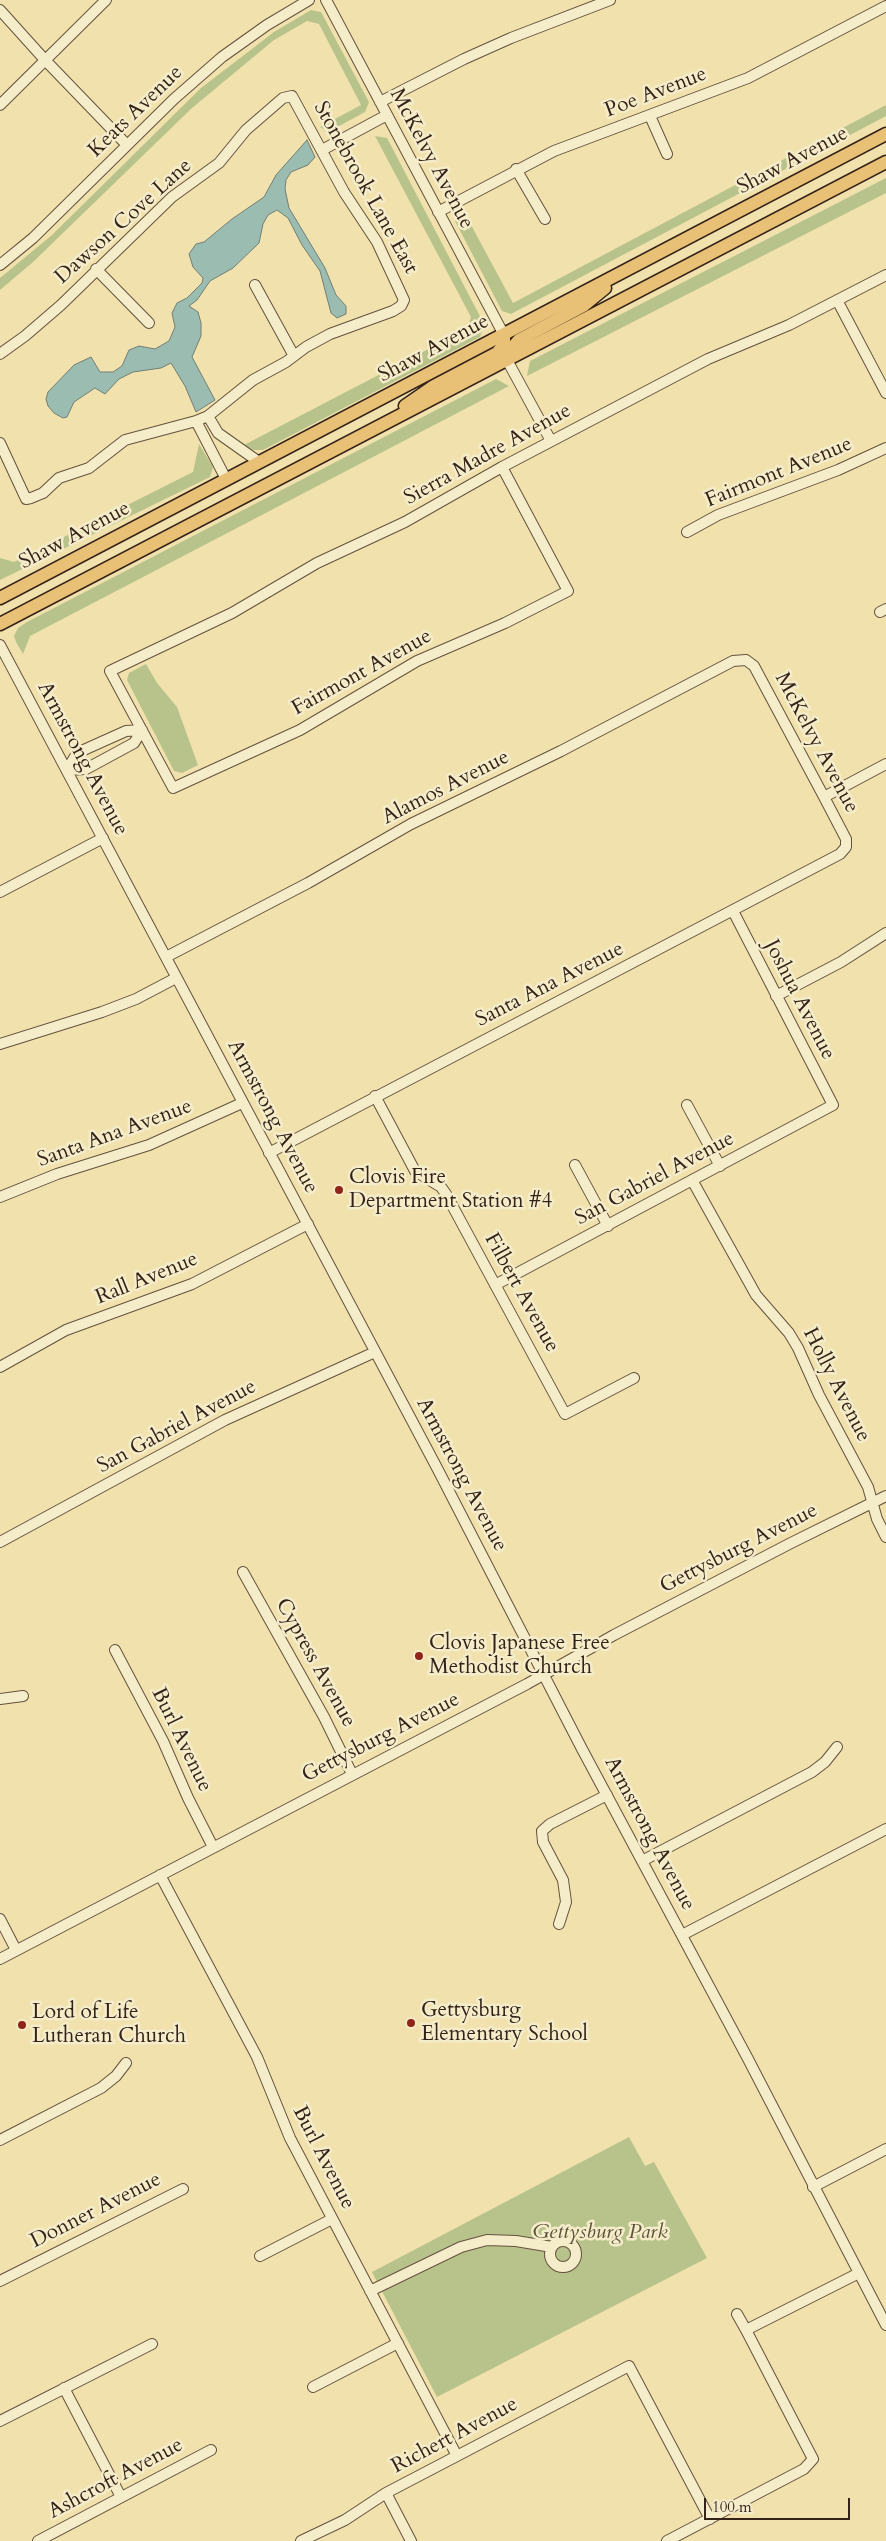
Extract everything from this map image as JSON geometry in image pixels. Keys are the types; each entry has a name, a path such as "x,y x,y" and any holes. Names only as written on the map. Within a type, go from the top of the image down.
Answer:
{"main road":[{"name":"Shaw Avenue","path":"0,598 886,134"},
{"name":"Shaw Avenue","path":"0,624 886,162"},
{"path":"507,360 511,349 520,340 583,306 627,270"},
{"path":"384,423 424,392 497,352 504,345 504,335"}],"street":[{"path":"0,104 106,0"},
{"name":"Keats Avenue","path":"0,265 33,238 174,99 222,57 267,25 309,0"},
{"name":"McKelvy Avenue","path":"326,0 504,335"},
{"path":"380,102 464,59 511,38 610,0"},
{"name":"Poe Avenue","path":"438,212 516,169 554,151 748,78 886,6"},
{"path":"0,10 45,60 128,145"},
{"name":"Stonebrook Lane East","path":"292,96 344,192 377,242 404,300 401,306 393,311 330,334 294,356"},
{"name":"Dawson Cove Lane","path":"0,354 25,336 61,305 172,197 219,163 246,130 283,98 292,96"},
{"path":"322,150 387,116"},
{"path":"650,116 667,154"},
{"path":"516,169 545,219"},
{"path":"96,269 149,323"},
{"name":"Sierra Madre Avenue","path":"142,730 110,671 232,613 310,566 405,522 502,467 708,359 789,325 886,275"},
{"path":"0,444 26,498 43,493 59,478 89,468 125,440 208,416 253,380 294,356 255,285"},
{"path":"837,300 886,393"},
{"path":"507,360 551,441"},
{"path":"208,416 218,432 259,462"},
{"path":"196,421 226,480"},
{"name":"Fairmont Avenue","path":"687,532 718,515 838,470 886,448"},
{"name":"Fairmont Avenue","path":"142,730 174,788 300,730 417,661 505,623 568,591 502,467"},
{"name":"Armstrong Avenue","path":"0,645 308,1224 886,2325"},
{"name":"McKelvy Avenue","path":"746,660 754,666 846,839 846,846"},
{"name":"Alamos Avenue","path":"166,958 308,883 411,824 561,751 733,661 746,660"},
{"path":"67,770 77,753 126,731 142,730"},
{"path":"67,770 86,769 134,743 142,730"},
{"path":"824,797 886,764"},
{"path":"0,892 103,838"},
{"name":"Santa Ana Avenue","path":"269,1153 375,1096 733,911 840,854 846,846"},
{"name":"Joshua Avenue","path":"733,911 833,1105"},
{"path":"776,996 841,962 886,933"},
{"path":"0,1044 102,1012 136,999 176,978"},
{"name":"Filbert Avenue","path":"375,1096 415,1171 441,1187 446,1194 565,1414 634,1378"},
{"name":"Santa Ana Avenue","path":"0,1197 57,1174 149,1146 242,1103"},
{"path":"687,1104 720,1166"},
{"name":"San Gabriel Avenue","path":"495,1285 833,1105"},
{"path":"575,1165 608,1226"},
{"name":"Holly Avenue","path":"692,1180 747,1281 798,1348 819,1395 868,1487 877,1519 886,1537"},
{"name":"Rall Avenue","path":"0,1366 66,1330 192,1284 308,1224"},
{"name":"San Gabriel Avenue","path":"0,1542 225,1420 375,1352"},
{"name":"Gettysburg Avenue","path":"0,1958 790,1543 886,1496"},
{"name":"Cypress Avenue","path":"243,1572 324,1717 352,1774"},
{"name":"Burl Avenue","path":"115,1650 163,1741 188,1798 213,1847"},
{"path":"0,1699 22,1696"},
{"path":"642,1861 812,1772 825,1762 836,1747"},
{"path":"559,1924 566,1902 563,1880 543,1842 542,1831 550,1824 607,1795"},
{"path":"682,1936 886,1829"},
{"name":"Burl Avenue","path":"160,1875 258,2057 283,2124 457,2456"},
{"path":"0,1919 16,1950"},
{"path":"0,2140 101,2088 116,2076 126,2063"},
{"path":"813,2187 886,2149"},
{"name":"Donner Avenue","path":"0,2281 183,2189"},
{"path":"260,2256 332,2219"},
{"path":"370,2290 461,2247 487,2240 516,2240 552,2247"},
{"path":"746,2330 858,2273"},
{"path":"667,2541 804,2469 814,2459 737,2314"},
{"path":"313,2387 398,2343"},
{"path":"0,2409 2,2420 152,2344"},
{"name":"Richert Avenue","path":"301,2541 344,2520 386,2493 628,2366 710,2519"},
{"path":"64,2388 121,2497"},
{"name":"Ashcroft Avenue","path":"38,2541 211,2450"},
{"path":"386,2493 411,2541"}],"green space":[{"path":"311,10 321,12 369,102 365,112 328,132 320,127 361,105 319,24 307,21 274,40 192,108 32,263 0,290 0,278 52,235 201,88 274,32"},
{"path":"886,105 886,116 511,314 502,311 455,221 456,213 463,210 513,303"},
{"path":"375,136 387,138 484,324 480,337 263,450 253,450 244,445 467,329 471,317"},
{"path":"886,178 886,193 527,376 530,361"},
{"path":"496,379 509,386 30,636 23,654 16,642 14,636 18,628 27,622"},
{"path":"199,444 213,467 210,477 0,580 0,558 14,562 193,472"},
{"path":"146,664 157,683 177,707 198,765 182,773 174,771 127,680 129,673"},
{"name":"Gettysburg Park","path":"629,2137 645,2166 654,2162 707,2258 437,2397 372,2272"}],"water":[{"path":"307,140 315,157 308,165 291,172 286,180 285,189 289,208 325,268 336,295 346,306 346,314 337,318 331,313 320,271 302,245 288,218 277,210 268,215 263,224 259,243 233,268 210,281 197,300 189,306 198,312 201,323 201,336 192,357 215,400 196,412 185,386 171,363 161,368 133,372 119,379 105,394 95,388 74,402 67,417 63,418 54,413 48,406 46,399 48,392 74,365 91,357 100,372 113,372 122,366 129,350 139,346 155,349 169,341 175,327 172,313 177,303 187,298 202,283 203,278 193,267 189,254 196,244 204,242 232,219 264,197 276,175"}],"place":[{"name":"Clovis Fire Department Station #4","path":"339,1190"},
{"name":"Clovis Japanese Free Methodist Church","path":"419,1656"},
{"name":"Gettysburg Elementary School","path":"411,2023"},
{"name":"Lord of Life Lutheran Church","path":"22,2025"}]}
